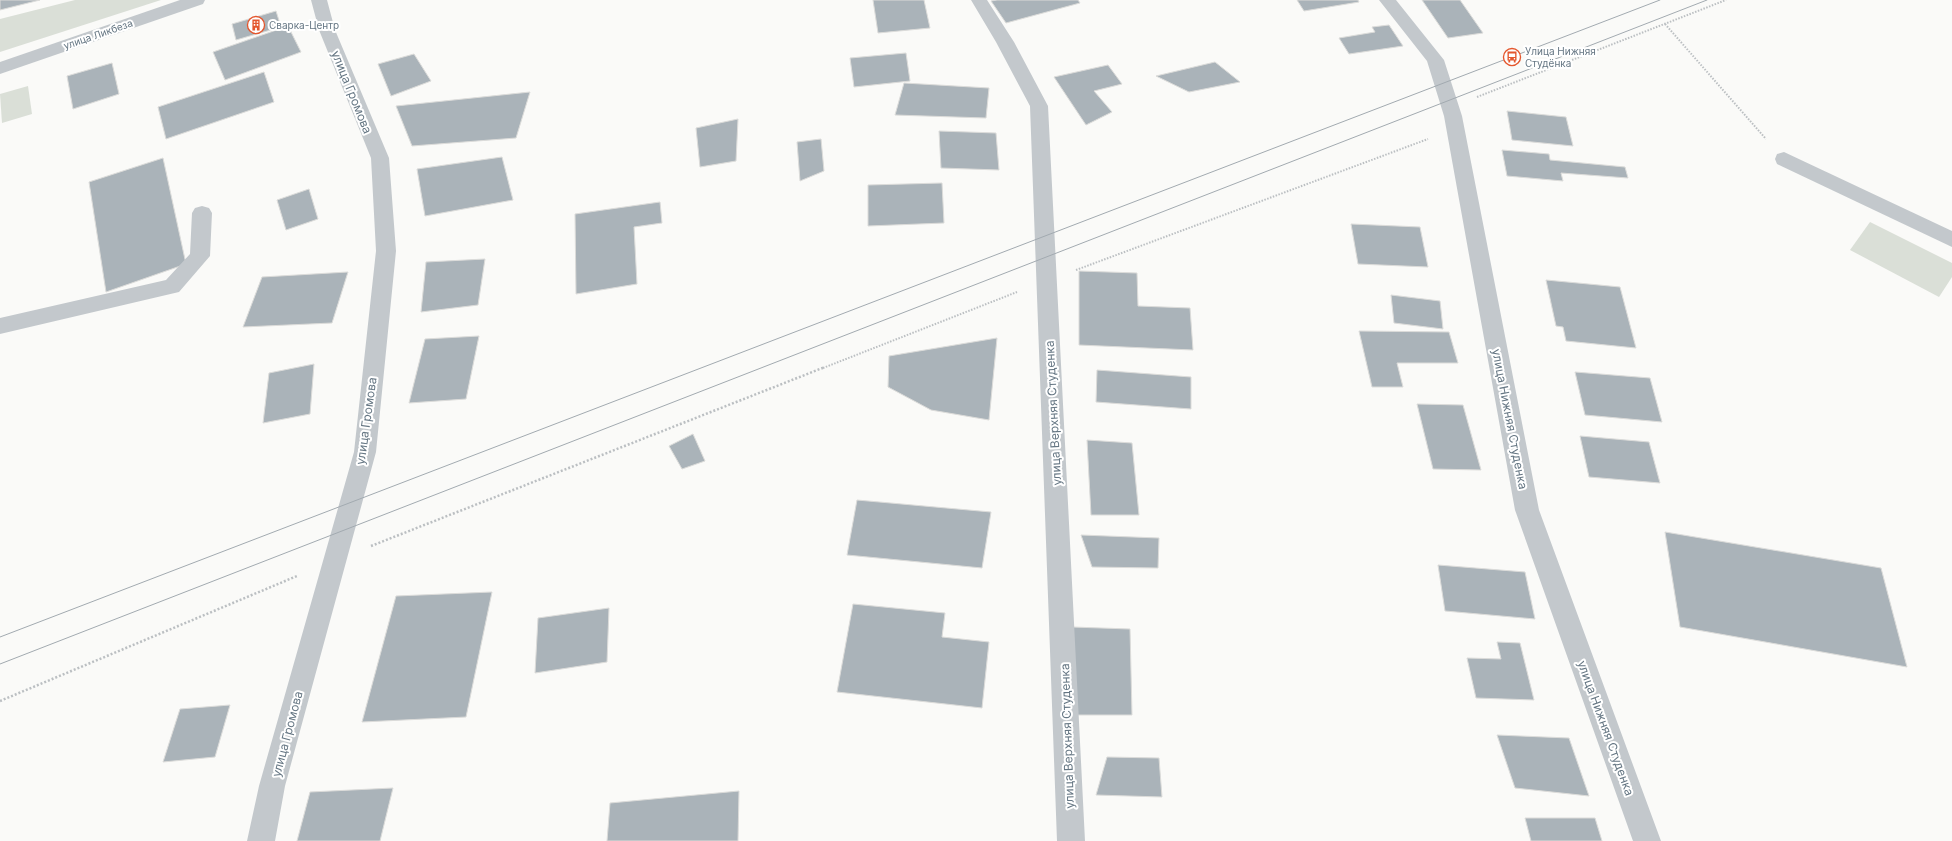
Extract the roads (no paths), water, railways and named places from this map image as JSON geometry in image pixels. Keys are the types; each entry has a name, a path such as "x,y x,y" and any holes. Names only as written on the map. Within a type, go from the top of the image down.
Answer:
{"street":[{"name":"улица Громова","path":"261,841 272,786 365,452 386,251 380,158 327,30 319,0"},
{"name":"улица Верхняя Студенка","path":"979,0 1005,42 1039,106 1071,841"},
{"name":"улица Нижняя Cтуденкa","path":"1387,0 1436,60 1451,107 1527,510 1647,841"},
{"name":"улица Ликбеза","path":"0,68 193,1"},
{"path":"1784,159 1952,240"},
{"path":"0,326 172,286 200,256 202,213"}],"tram line":[{"path":"0,637 1660,0"},
{"path":"0,664 1707,0"}],"place":[{"name":"Сварка-Центр","path":"256,25"},
{"name":"Улица Нижняя Студёнка","path":"1512,57"}]}
